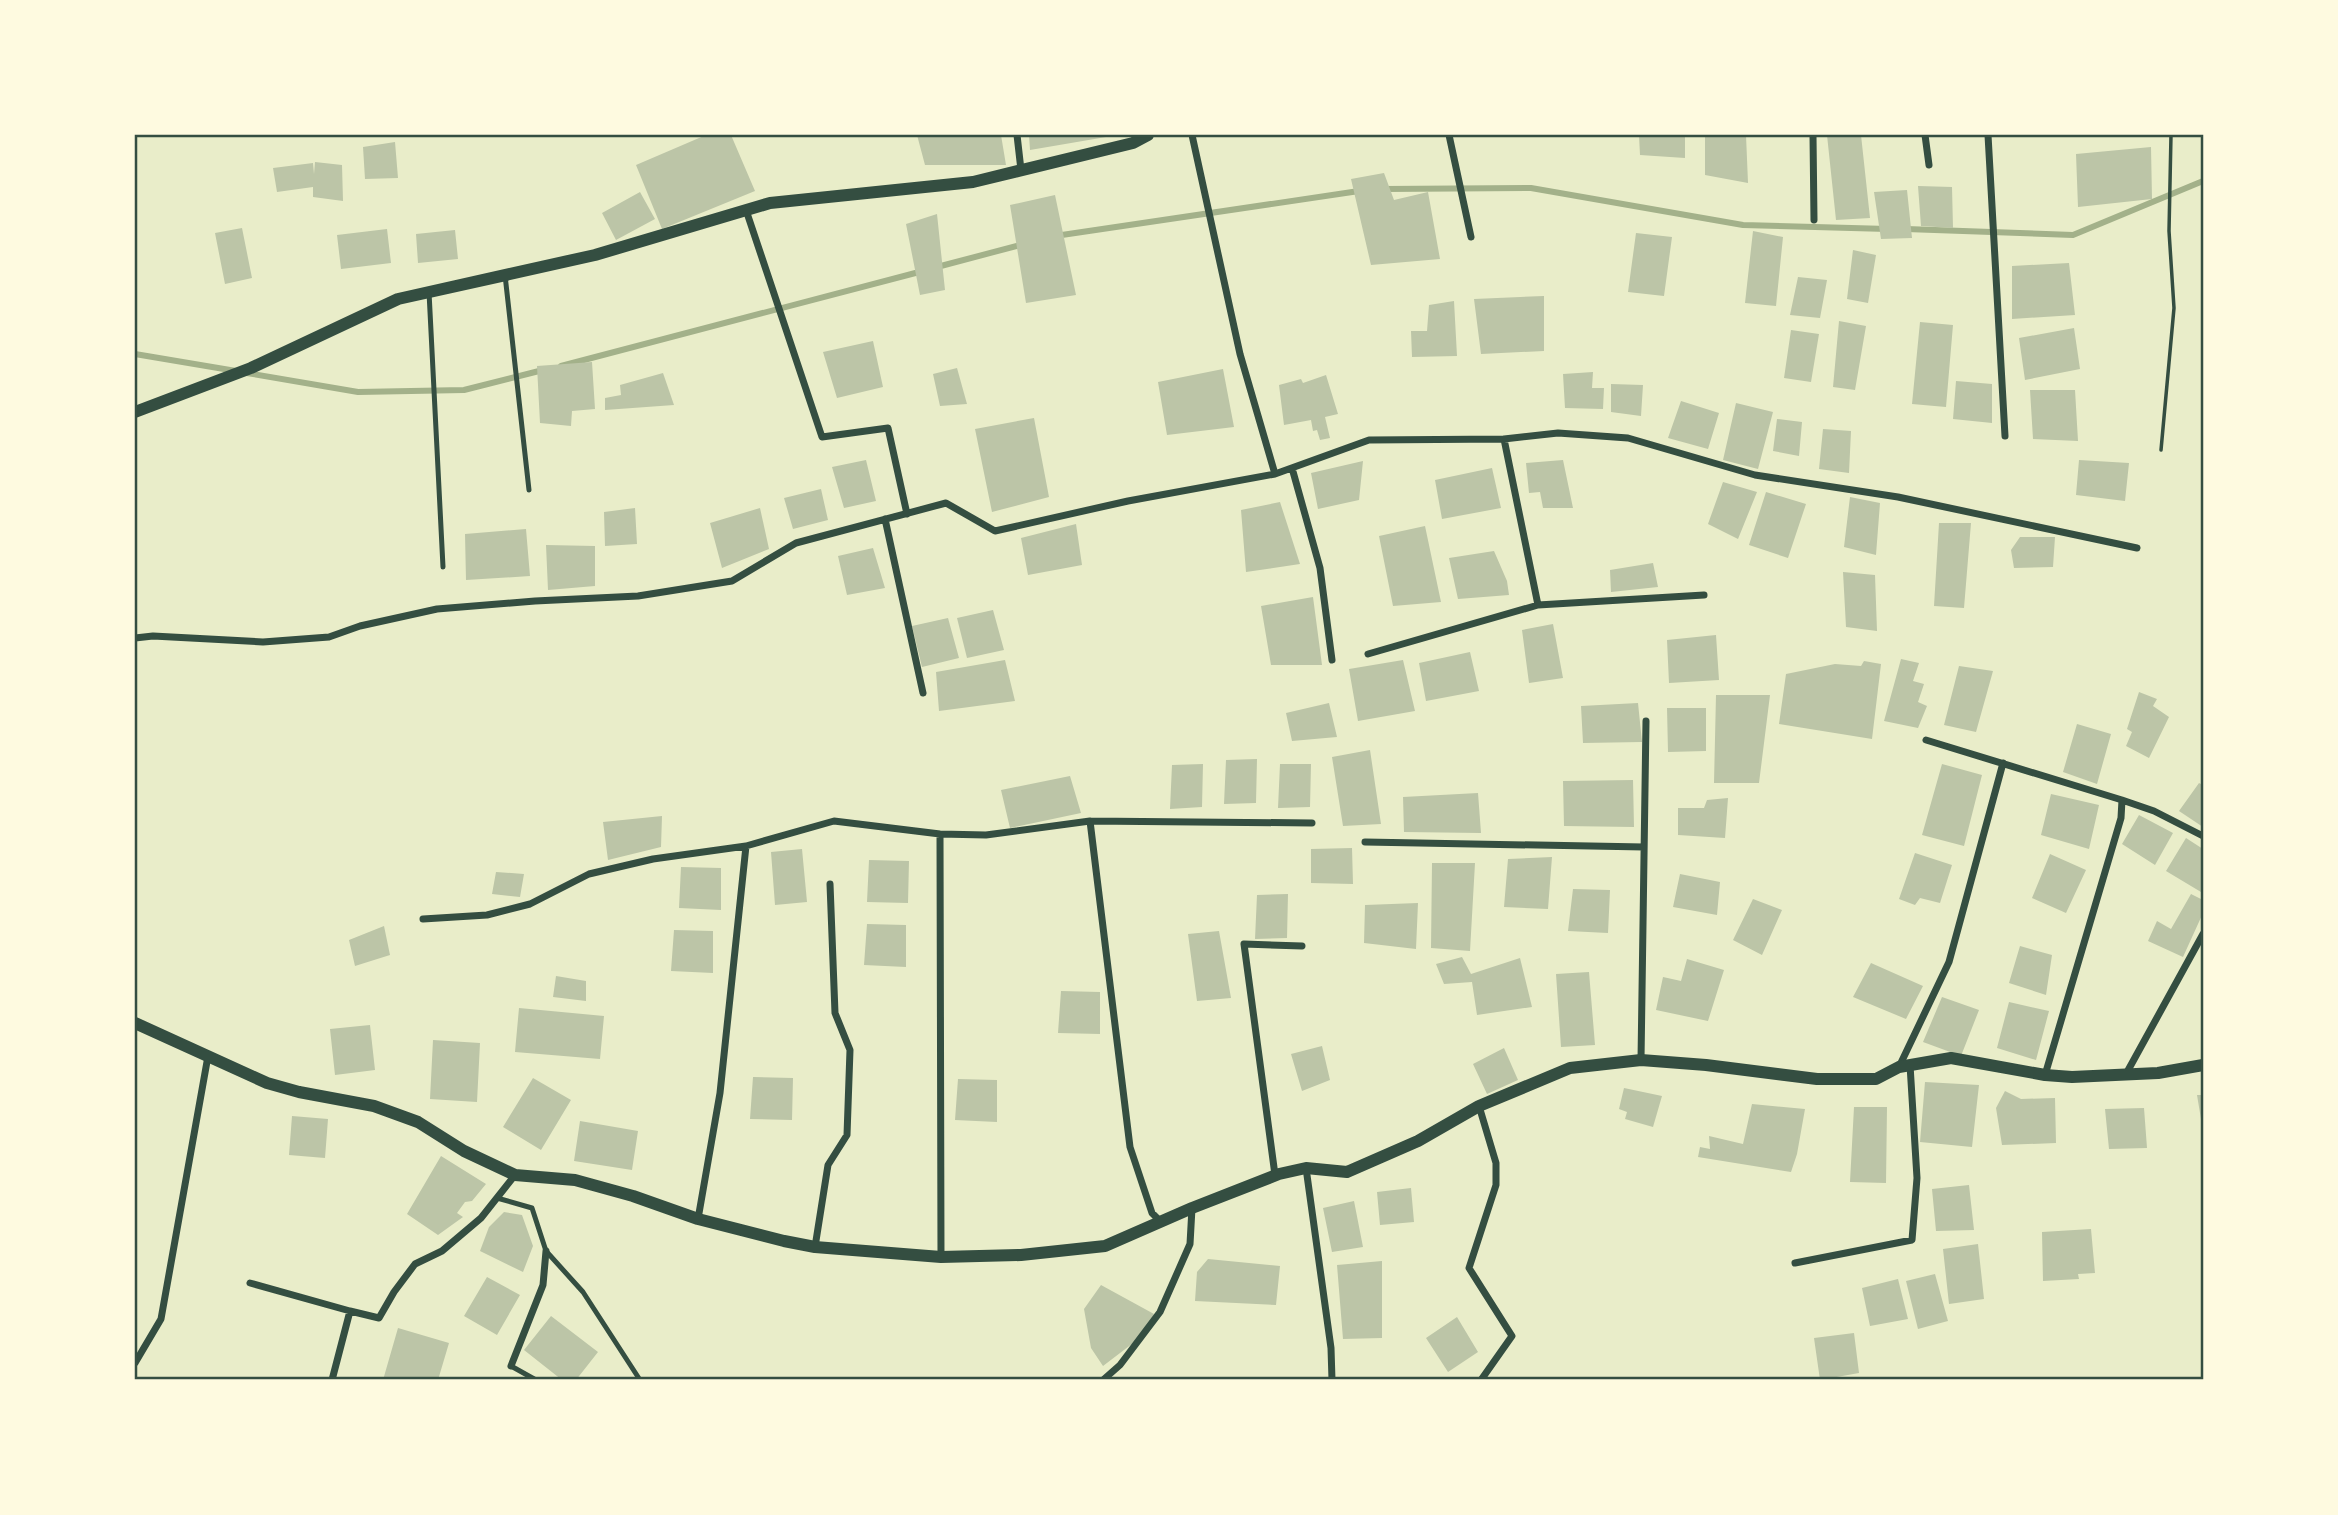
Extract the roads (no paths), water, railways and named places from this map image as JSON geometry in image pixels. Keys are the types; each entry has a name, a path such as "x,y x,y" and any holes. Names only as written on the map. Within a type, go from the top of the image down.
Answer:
{"street":[{"path":"1017,135 1021,170"},
{"path":"135,412 251,368 398,299 595,255 770,203 973,182 1133,143 1148,135"},
{"path":"1192,135 1240,354 1275,474"},
{"path":"1449,135 1471,237"},
{"path":"1813,135 1814,220"},
{"path":"1925,135 1929,165"},
{"path":"1988,135 2005,436"},
{"path":"746,210 822,438 888,428 907,514"},
{"path":"135,638 153,636 263,642 329,637 360,625 437,610 535,601 638,596 732,580 796,543 946,503 995,531 1128,501 1275,474 1369,440 1504,439 1558,433 1628,438 1755,475 1898,497 2137,548"},
{"path":"1504,439 1538,605"},
{"path":"1293,468 1320,568 1332,660"},
{"path":"886,519 923,693"},
{"path":"1368,654 1538,605 1704,595"},
{"path":"1641,1060 1646,720"},
{"path":"1926,740 2154,811 2203,836"},
{"path":"1795,1263 1912,1240 1917,1178 1905,1066 1949,962 2003,763"},
{"path":"2045,1075 2121,818 2122,800"},
{"path":"423,919 487,915 530,904 589,874 653,859 746,846 834,821 940,834 985,835 1090,821 1312,823"},
{"path":"1090,821 1129,1147 1152,1213 1161,1222"},
{"path":"940,834 941,1256"},
{"path":"1365,842 1644,847"},
{"path":"698,1219 720,1093 746,846"},
{"path":"815,1247 828,1165 847,1135 850,1050 835,1013 830,884"},
{"path":"2126,1075 2203,934"},
{"path":"1275,1175 1244,943 1302,946"},
{"path":"135,1023 267,1083 374,1106 418,1122 464,1152 515,1175 575,1180 633,1196 698,1219 815,1247 941,1256 1021,1255 1105,1246 1275,1175 1306,1168 1346,1172 1418,1141 1479,1106 1570,1068 1641,1060 1817,1079 1876,1079 1905,1066 1951,1058 2045,1075 2100,1077 2158,1073 2203,1065"},
{"path":"135,1363 161,1319 208,1056"},
{"path":"1479,1106 1496,1163 1496,1185 1469,1268 1512,1336 1481,1380"},
{"path":"1306,1168 1331,1348 1332,1380"},
{"path":"250,1283 379,1318 415,1264 442,1251 481,1218 515,1175"},
{"path":"1103,1380 1120,1364 1160,1312 1190,1244 1192,1208"},
{"path":"511,1366 543,1285 546,1251"},
{"path":"332,1380 350,1311"}],"lane":[{"path":"505,275 529,489"},
{"path":"429,292 443,567"},
{"path":"497,1198 532,1208 546,1251 583,1292 640,1380"},
{"path":"511,1366 536,1380"}],"waterway":[{"path":"1906,229 2073,235 2203,181"},
{"path":"1384,189 1531,188 1743,225 1888,229"},
{"path":"1055,236 1359,191"},
{"path":"937,267 1024,244"},
{"path":"561,366 923,271"},
{"path":"135,354 236,371"},
{"path":"247,373 358,392 464,390 543,370"}]}
